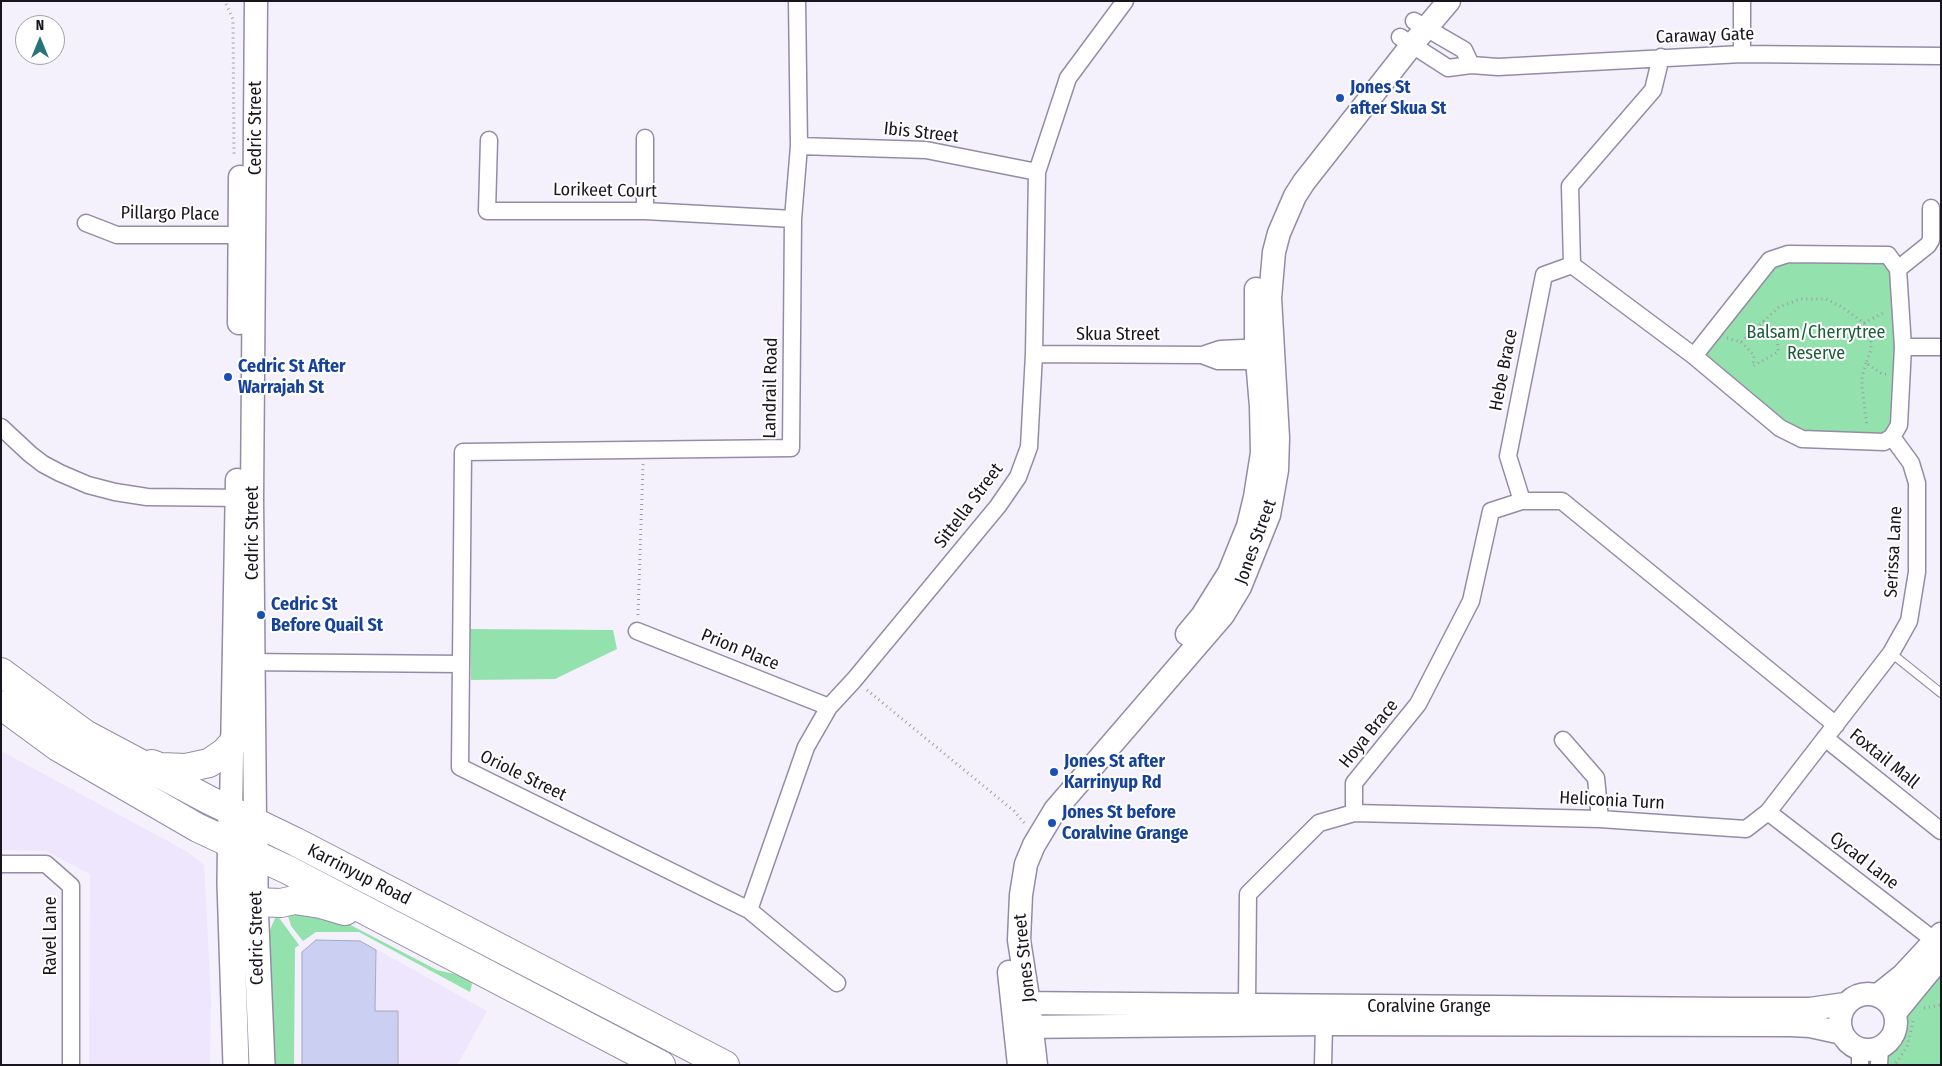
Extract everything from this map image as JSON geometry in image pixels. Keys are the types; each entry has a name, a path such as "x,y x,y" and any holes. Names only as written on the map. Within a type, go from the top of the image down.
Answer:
{"highway":[{"name":"Karrinyup Road","path":"1,672 84,734 725,1065"},
{"name":"Karrinyup Road","path":"1,705 74,757 198,828 396,927 661,1065"},
{"path":"127,756 160,767 186,768 209,762 225,752 233,743"},
{"path":"255,902 281,903 294,900 310,902 396,927"}],"main road":[{"name":"Cedric Street","path":"243,816 243,849 255,902 262,1065"},
{"name":"Cedric Street","path":"236,1065 230,883 243,849"}],"street":[{"name":"Cedric Street","path":"243,816 248,235 256,1"},
{"name":"Landrail Road","path":"463,452 791,448 793,219 799,146 797,1"},
{"name":"Sittella Street","path":"749,910 806,747 829,707 854,680 998,506 1018,477 1028,447 1034,354 1037,172 1068,78 1125,1"},
{"name":"Jones Street","path":"1413,33 1430,1"},
{"name":"Jones Street","path":"1036,1065 1024,1027 1021,1003 1019,925 1022,879 1026,864 1034,845 1054,810 1223,615 1240,587 1261,538 1274,492 1278,438 1256,279 1266,231 1274,210 1287,184 1304,159 1413,33 1449,1"},
{"path":"1742,1 1742,54"},
{"name":"Cedric Street","path":"233,3 248,235"},
{"path":"1413,33 1464,50 1471,66"},
{"name":"Caraway Gate","path":"1413,33 1448,68 1742,54 1941,56"},
{"path":"1661,58 1653,90 1570,186 1572,265 1694,356 1780,428 1802,439 1884,442 1892,437 1900,424 1903,347 1898,269 1888,255 1788,254 1770,260 1694,356"},
{"path":"645,138 645,211"},
{"name":"Lorikeet Court","path":"490,140 487,211 645,211 793,219"},
{"name":"Ibis Street","path":"799,146 926,150 1037,172"},
{"path":"1898,269 1928,245 1931,240 1931,208"},
{"name":"Pillargo Place","path":"86,223 117,236 248,235"},
{"name":"Hebe Brace","path":"1522,500 1508,456 1544,275 1572,265"},
{"path":"1903,347 1941,347"},
{"name":"Skua Street","path":"1034,354 1202,355 1218,361 1265,354"},
{"name":"Jones Street","path":"1021,1003 1005,941 1007,890 1013,864 1028,827 1041,806 1202,616 1229,574 1248,526 1260,476 1262,453 1261,407 1265,354"},
{"path":"1,427 30,454 44,464 88,485 147,497 245,498"},
{"name":"Serissa Lane","path":"1825,738 1892,652 1909,621 1917,572 1917,483 1911,464 1892,437"},
{"name":"Oriole Street","path":"463,452 460,767 749,910 837,982"},
{"path":"1522,500 1562,500 1836,725"},
{"name":"Hoya Brace","path":"1354,813 1354,783 1418,704 1471,601 1491,511 1522,500"},
{"name":"Prion Place","path":"637,631 829,707"},
{"name":"Cedric Street","path":"243,816 233,743 244,662"},
{"path":"244,662 461,664"},
{"name":"Heliconia Turn","path":"1354,813 1600,819 1746,829 1768,812 1825,738"},
{"name":"Foxtail Mall","path":"1825,738 1941,831"},
{"path":"1563,740 1596,778 1600,819"},
{"name":"Cycad Lane","path":"1768,812 1939,944"},
{"path":"1247,1004 1248,894 1319,823 1354,813"},
{"name":"Ravel Lane","path":"1,864 46,864 71,886 71,1065"},
{"path":"1939,944 1904,1015 1878,995 1903,975 1939,944"},
{"name":"Coralvine Grange","path":"1021,1003 1810,1009 1845,1004 1858,995 1868,993 1878,995"},
{"path":"1842,1033 1840,1018 1845,1004"},
{"name":"Coralvine Grange","path":"1024,1027 1324,1024 1792,1025 1810,1026 1842,1033 1847,1041 1870,1056 1888,1042 1894,1034 1896,1019 1904,1015"},
{"path":"1323,1065 1324,1024"},
{"name":"Jones Street","path":"1019,1065 1024,1027"}],"lane":[{"path":"1892,652 1941,694"}],"path":[{"path":"233,3 234,158"},
{"path":"1740,342 1778,307 1800,299 1826,299 1842,307 1864,323 1871,335 1871,350 1862,377 1868,441"},
{"path":"1864,323 1885,312 1901,312"},
{"path":"1712,334 1740,342 1754,355 1753,366 1778,352 1777,331 1763,321"},
{"path":"1866,363 1882,374 1902,374"},
{"path":"637,631 643,451"},
{"path":"854,680 1014,811 1028,827"},
{"path":"1894,1065 1907,1047 1913,1025 1904,1015"}],"shaded area":[{"path":"1,751 186,851 204,865 211,999 210,1065 89,1065 90,874 46,851 1,850"},
{"path":"316,940 360,940 487,1011 457,1065 301,1065 301,952"}],"green space":[{"name":"Balsam/Cherrytree Reserve","path":"1888,255 1898,269 1892,437 1802,439 1694,356 1770,260"},
{"path":"470,629 613,630 617,649 555,679 471,680"},
{"path":"286,909 335,917 437,970 467,977 472,984 470,992 359,932 316,932 303,941 291,926"},
{"path":"276,916 299,945 295,948 294,1065 271,1065 265,941"},
{"path":"1941,952 1941,1065 1873,1065 1873,1057 1896,1050 1906,1027 1902,993"}],"building":[{"path":"316,940 360,941 376,950 375,1011 398,1011 398,1065 302,1065 302,952"}],"place":[{"name":"Jones St after Skua St","path":"1340,98"},
{"name":"Cedric St After Warrajah St","path":"228,377"},
{"name":"Cedric St Before Quail St","path":"261,615"},
{"name":"Jones St after Karrinyup Rd","path":"1054,772"},
{"name":"Jones St before Coralvine Grange","path":"1052,823"}]}
